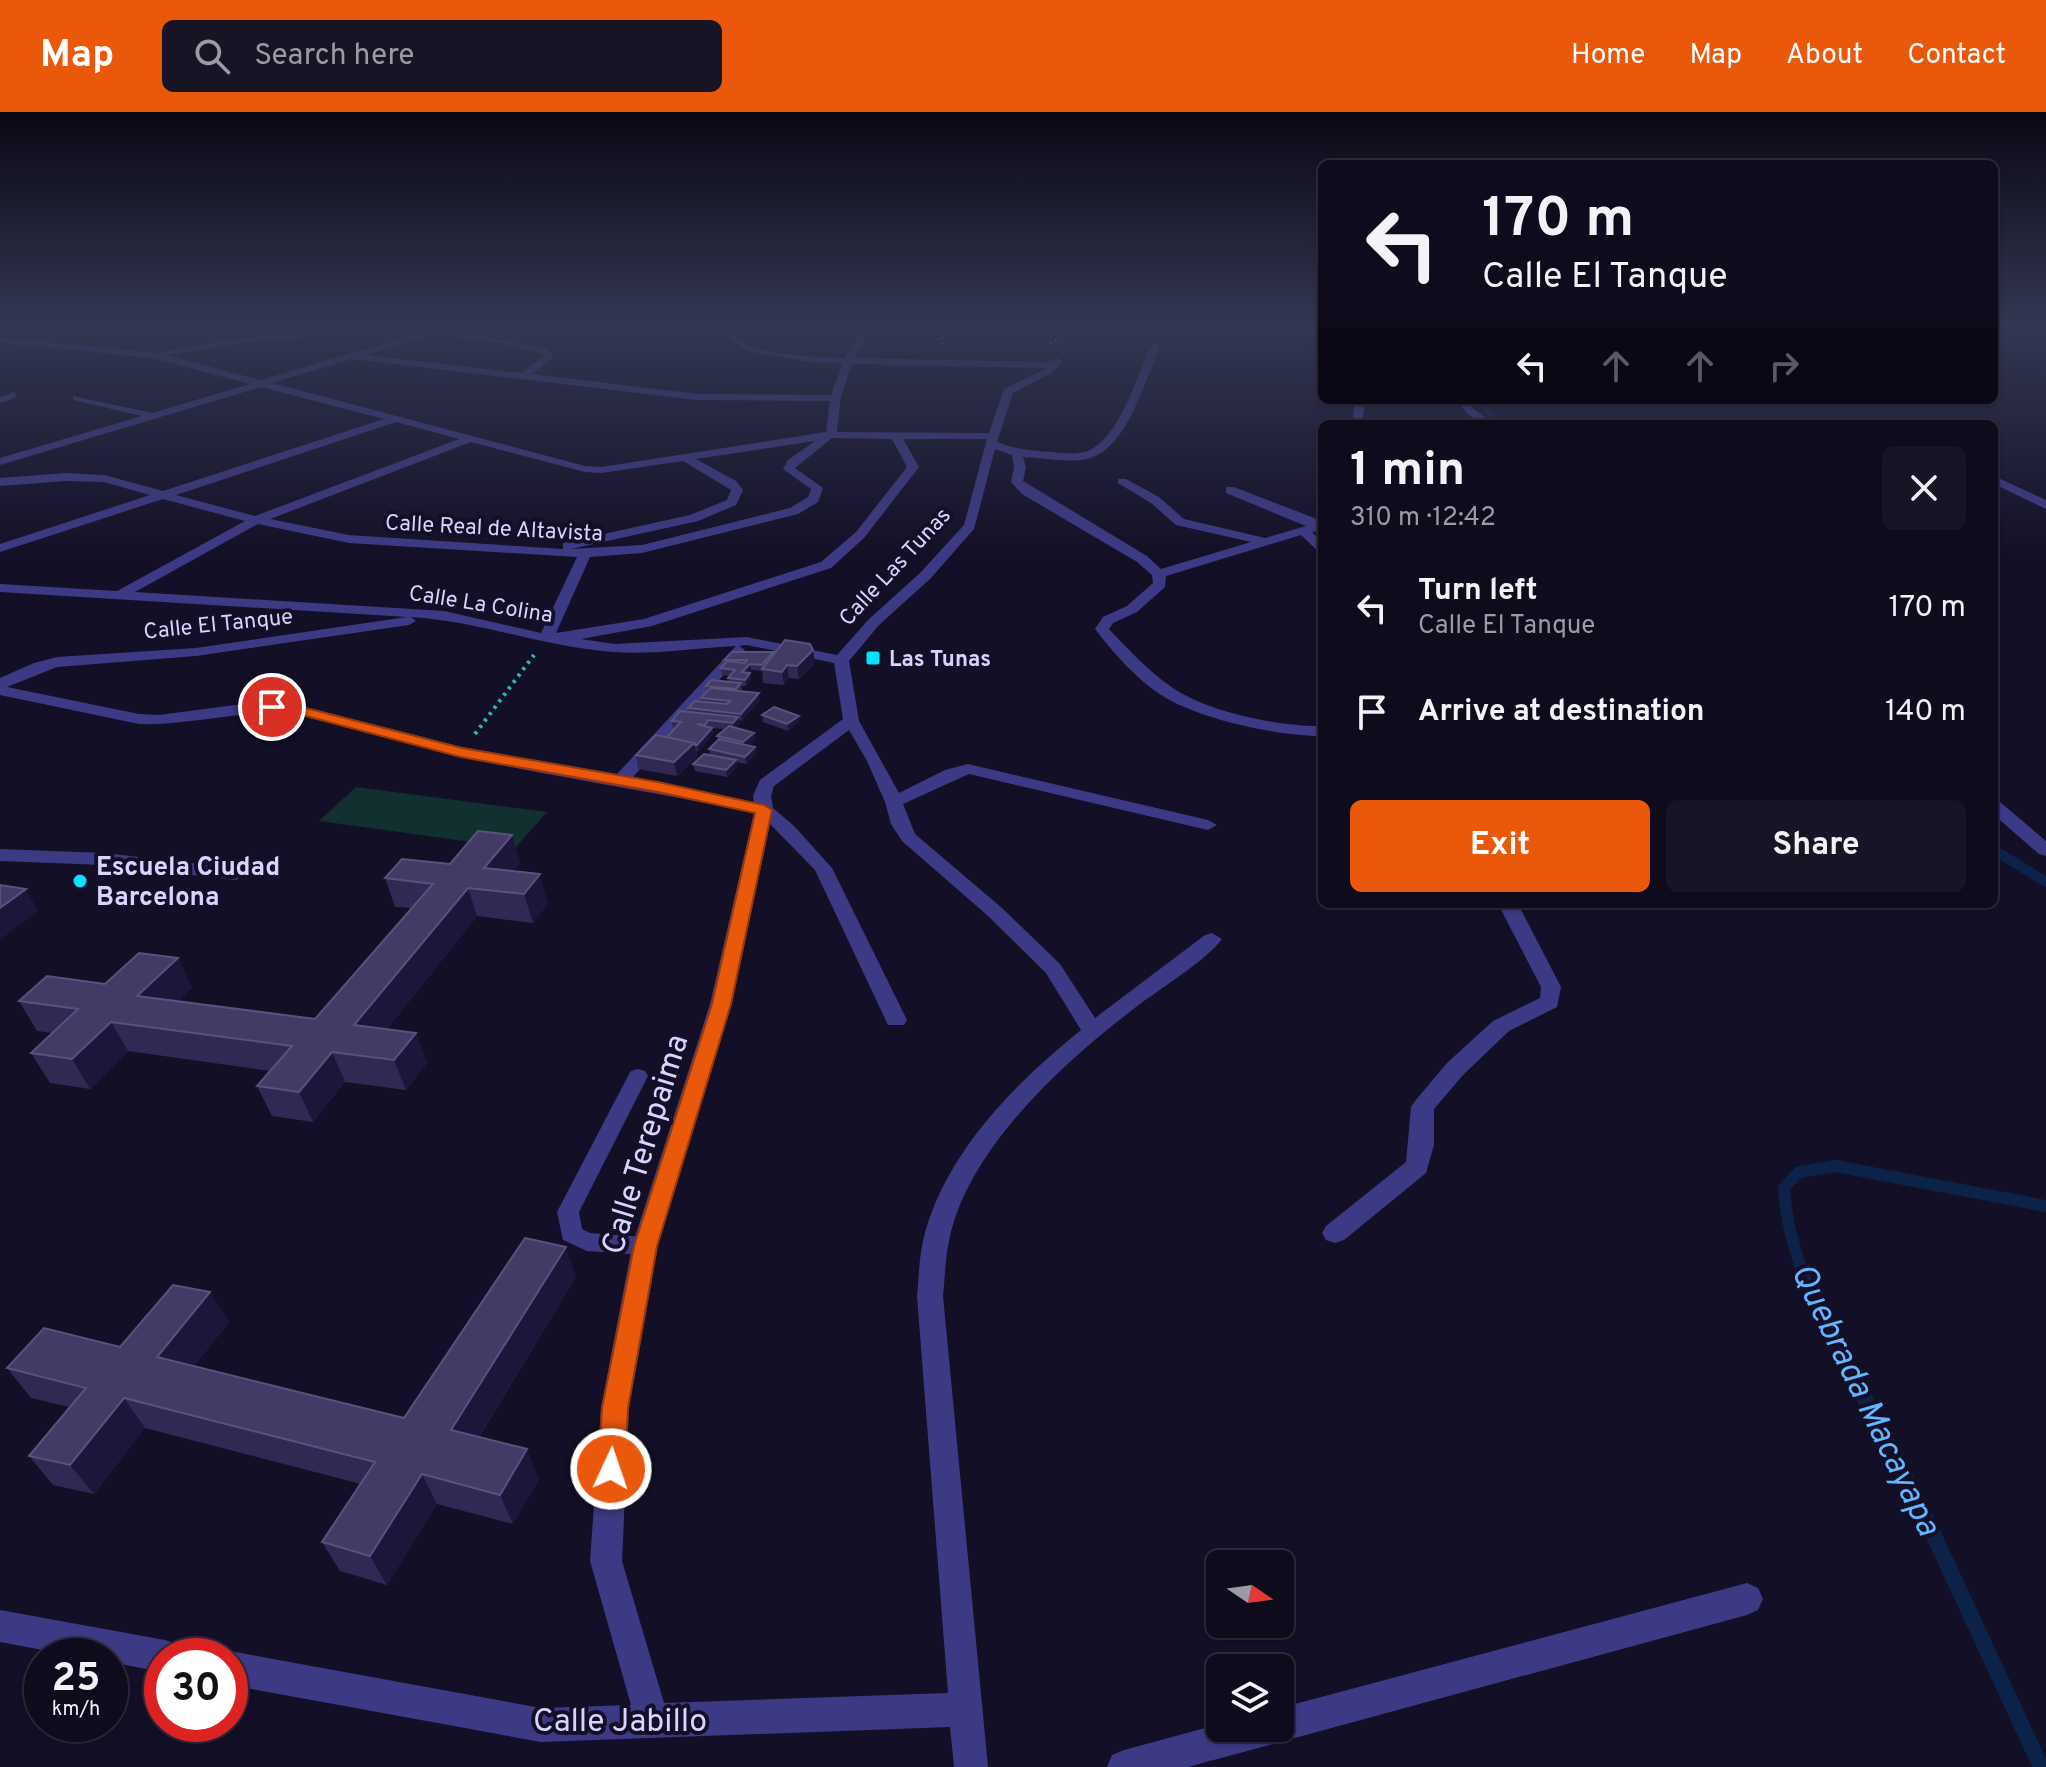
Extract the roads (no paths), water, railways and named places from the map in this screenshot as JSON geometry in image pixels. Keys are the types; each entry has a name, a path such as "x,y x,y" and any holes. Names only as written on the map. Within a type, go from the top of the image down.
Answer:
{"street":[{"path":"95,402 151,415"},
{"path":"0,462 194,402"},
{"path":"331,402 585,469 830,435 993,440 1017,453 1080,456 1093,454 1115,437 1130,402"},
{"path":"830,435 834,402"},
{"name":"Calle Las Tunas","path":"1005,402 984,465 970,526 841,660 851,721 875,761 908,837 995,912 1053,969 1091,1029"},
{"path":"1464,404 1484,420"},
{"path":"0,548 393,420"},
{"name":"Calle Real de Altavista","path":"0,482 65,477 104,479 256,520 349,539 585,554 642,549 794,511 814,499 817,488 789,469 792,462 830,435"},
{"name":"Calle La Colina","path":"0,588 444,615 546,638 647,623 832,562 860,535 913,467 896,435"},
{"path":"120,595 256,520 307,498 470,439"},
{"path":"1017,453 1020,467 1017,482 1026,491 1142,559 1159,574 1160,584 1148,595 1132,609 1103,625 1106,634 1165,690 1181,699 1270,724 1318,730"},
{"path":"540,552 694,518 721,509 737,496 732,483 684,457"},
{"path":"1122,481 1155,500 1180,522 1266,542"},
{"path":"1998,482 2046,505"},
{"path":"1230,490 1318,525"},
{"path":"1159,574 1318,527"},
{"path":"1304,531 1318,547"},
{"path":"585,554 546,638 614,648 747,641 841,660"},
{"name":"Calle El Tanque","path":"0,687 31,669 57,662 196,652 335,634 444,615"},
{"path":"620,781 747,641"},
{"name":"Calle El Tanque","path":"0,687 139,719 159,720 250,708 298,710 461,752 764,810"},
{"name":"Calle Terepaima","path":"653,1723 606,1561 615,1408 645,1246 721,1004 764,810 762,796 766,784 851,721"},
{"path":"894,802 968,769 1208,825"},
{"path":"1998,809 2046,850"},
{"path":"764,810 788,830 823,868 896,1020"},
{"path":"0,855 104,859 236,874"},
{"path":"1335,1233 1417,1167 1422,1145 1420,1121 1423,1107 1455,1069 1501,1026 1550,1002 1551,987 1510,908"},
{"path":"971,1767 929,1269 935,1240 960,1183 987,1137 1091,1029 1212,939"},
{"path":"1294,1721 1747,1599"},
{"path":"0,1626 144,1652"},
{"name":"Calle Jabillo","path":"248,1671 541,1725 967,1709"},
{"path":"1124,1767 1217,1742"}],"lane":[{"path":"638,1076 568,1212 571,1234 587,1242 645,1246"}],"waterway":[{"name":"Quebrada Macayapa","path":"1483,404 1495,420"},
{"name":"Quebrada Macayapa","path":"1998,852 2046,882"},
{"name":"Quebrada Macayapa","path":"1852,1374 1808,1284 1792,1238 1784,1188 1799,1172 1835,1166 2046,1206"},
{"name":"Quebrada Macayapa","path":"1851,1372 1923,1512 2041,1767"}],"place":[{"name":"Las Tunas","path":"873,658"},
{"name":"Escuela Ciudad Barcelona","path":"80,881"}]}
